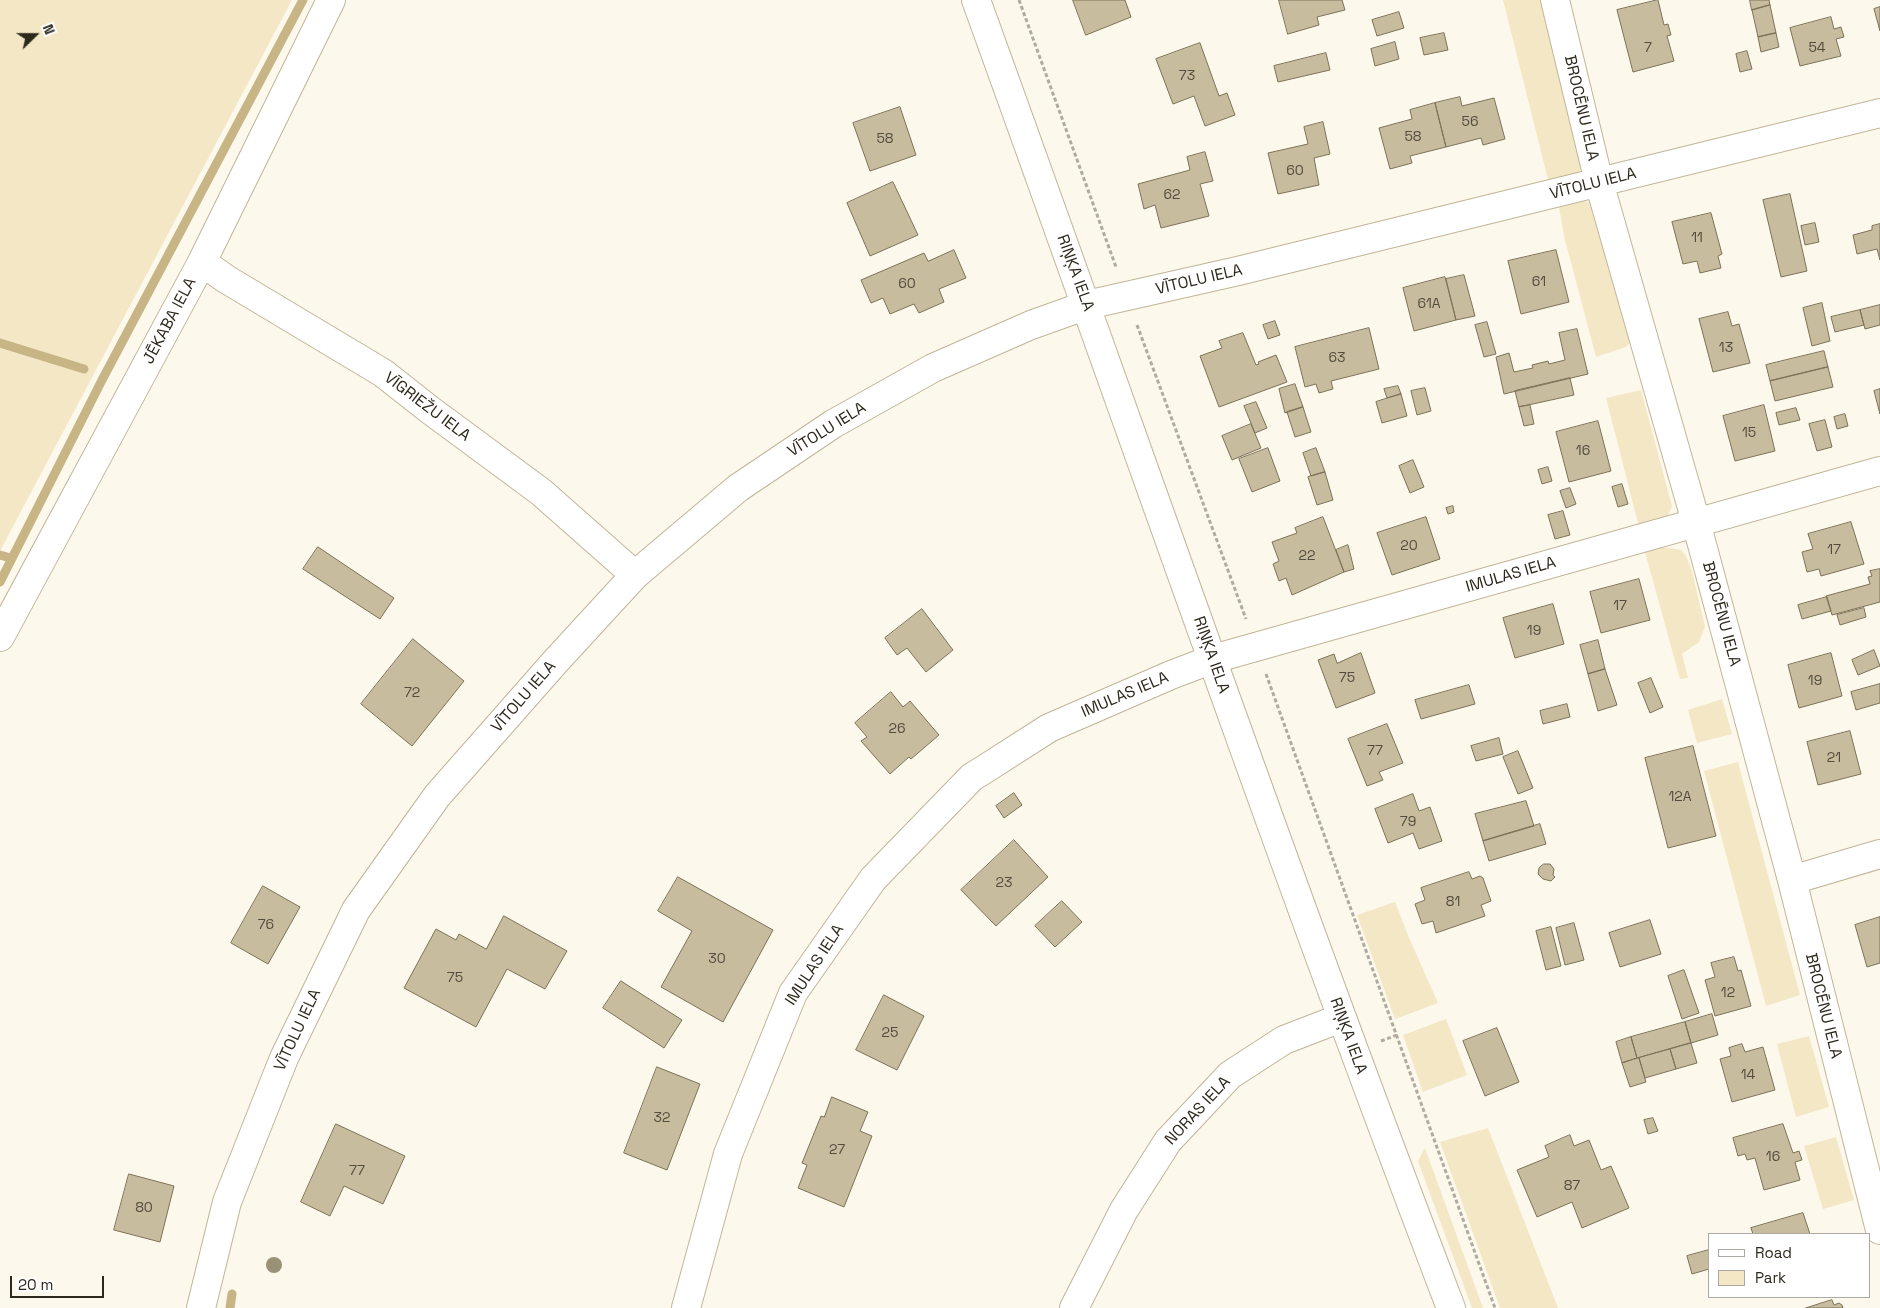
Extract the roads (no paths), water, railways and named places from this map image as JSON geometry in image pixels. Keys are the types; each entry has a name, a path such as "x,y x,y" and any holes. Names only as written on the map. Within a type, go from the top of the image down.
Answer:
{"street":[{"name":"JĒKABA IELA","path":"0,637 202,262 331,0"},
{"name":"RIŅĶA IELA","path":"976,0 1087,305 1341,1018 1451,1308"},
{"name":"BROCĒNU IELA","path":"1556,0 1599,182 1696,522 1792,880 1876,1199 1880,1230"},
{"name":"VĪTOLU IELA","path":"201,1308 230,1193 284,1058 356,910 437,796 554,662 635,575 738,488 833,424 933,368 1031,325 1087,305 1238,271 1880,113"},
{"name":"VĪGRIEŽU IELA","path":"202,262 226,280 383,373 541,492 635,575"},
{"name":"IMULAS IELA","path":"686,1308 728,1154 793,993 873,879 972,777 1049,728 1171,674 1213,659 1880,471"},
{"path":"1792,880 1880,854"},
{"name":"NORAS IELA","path":"1074,1308 1124,1210 1168,1141 1230,1076 1284,1040 1341,1018"}],"waterway":[{"path":"0,582 101,382 303,0"},
{"path":"0,343 84,369"},
{"path":"0,555 7,557"},
{"path":"230,1308 232,1294"}]}
